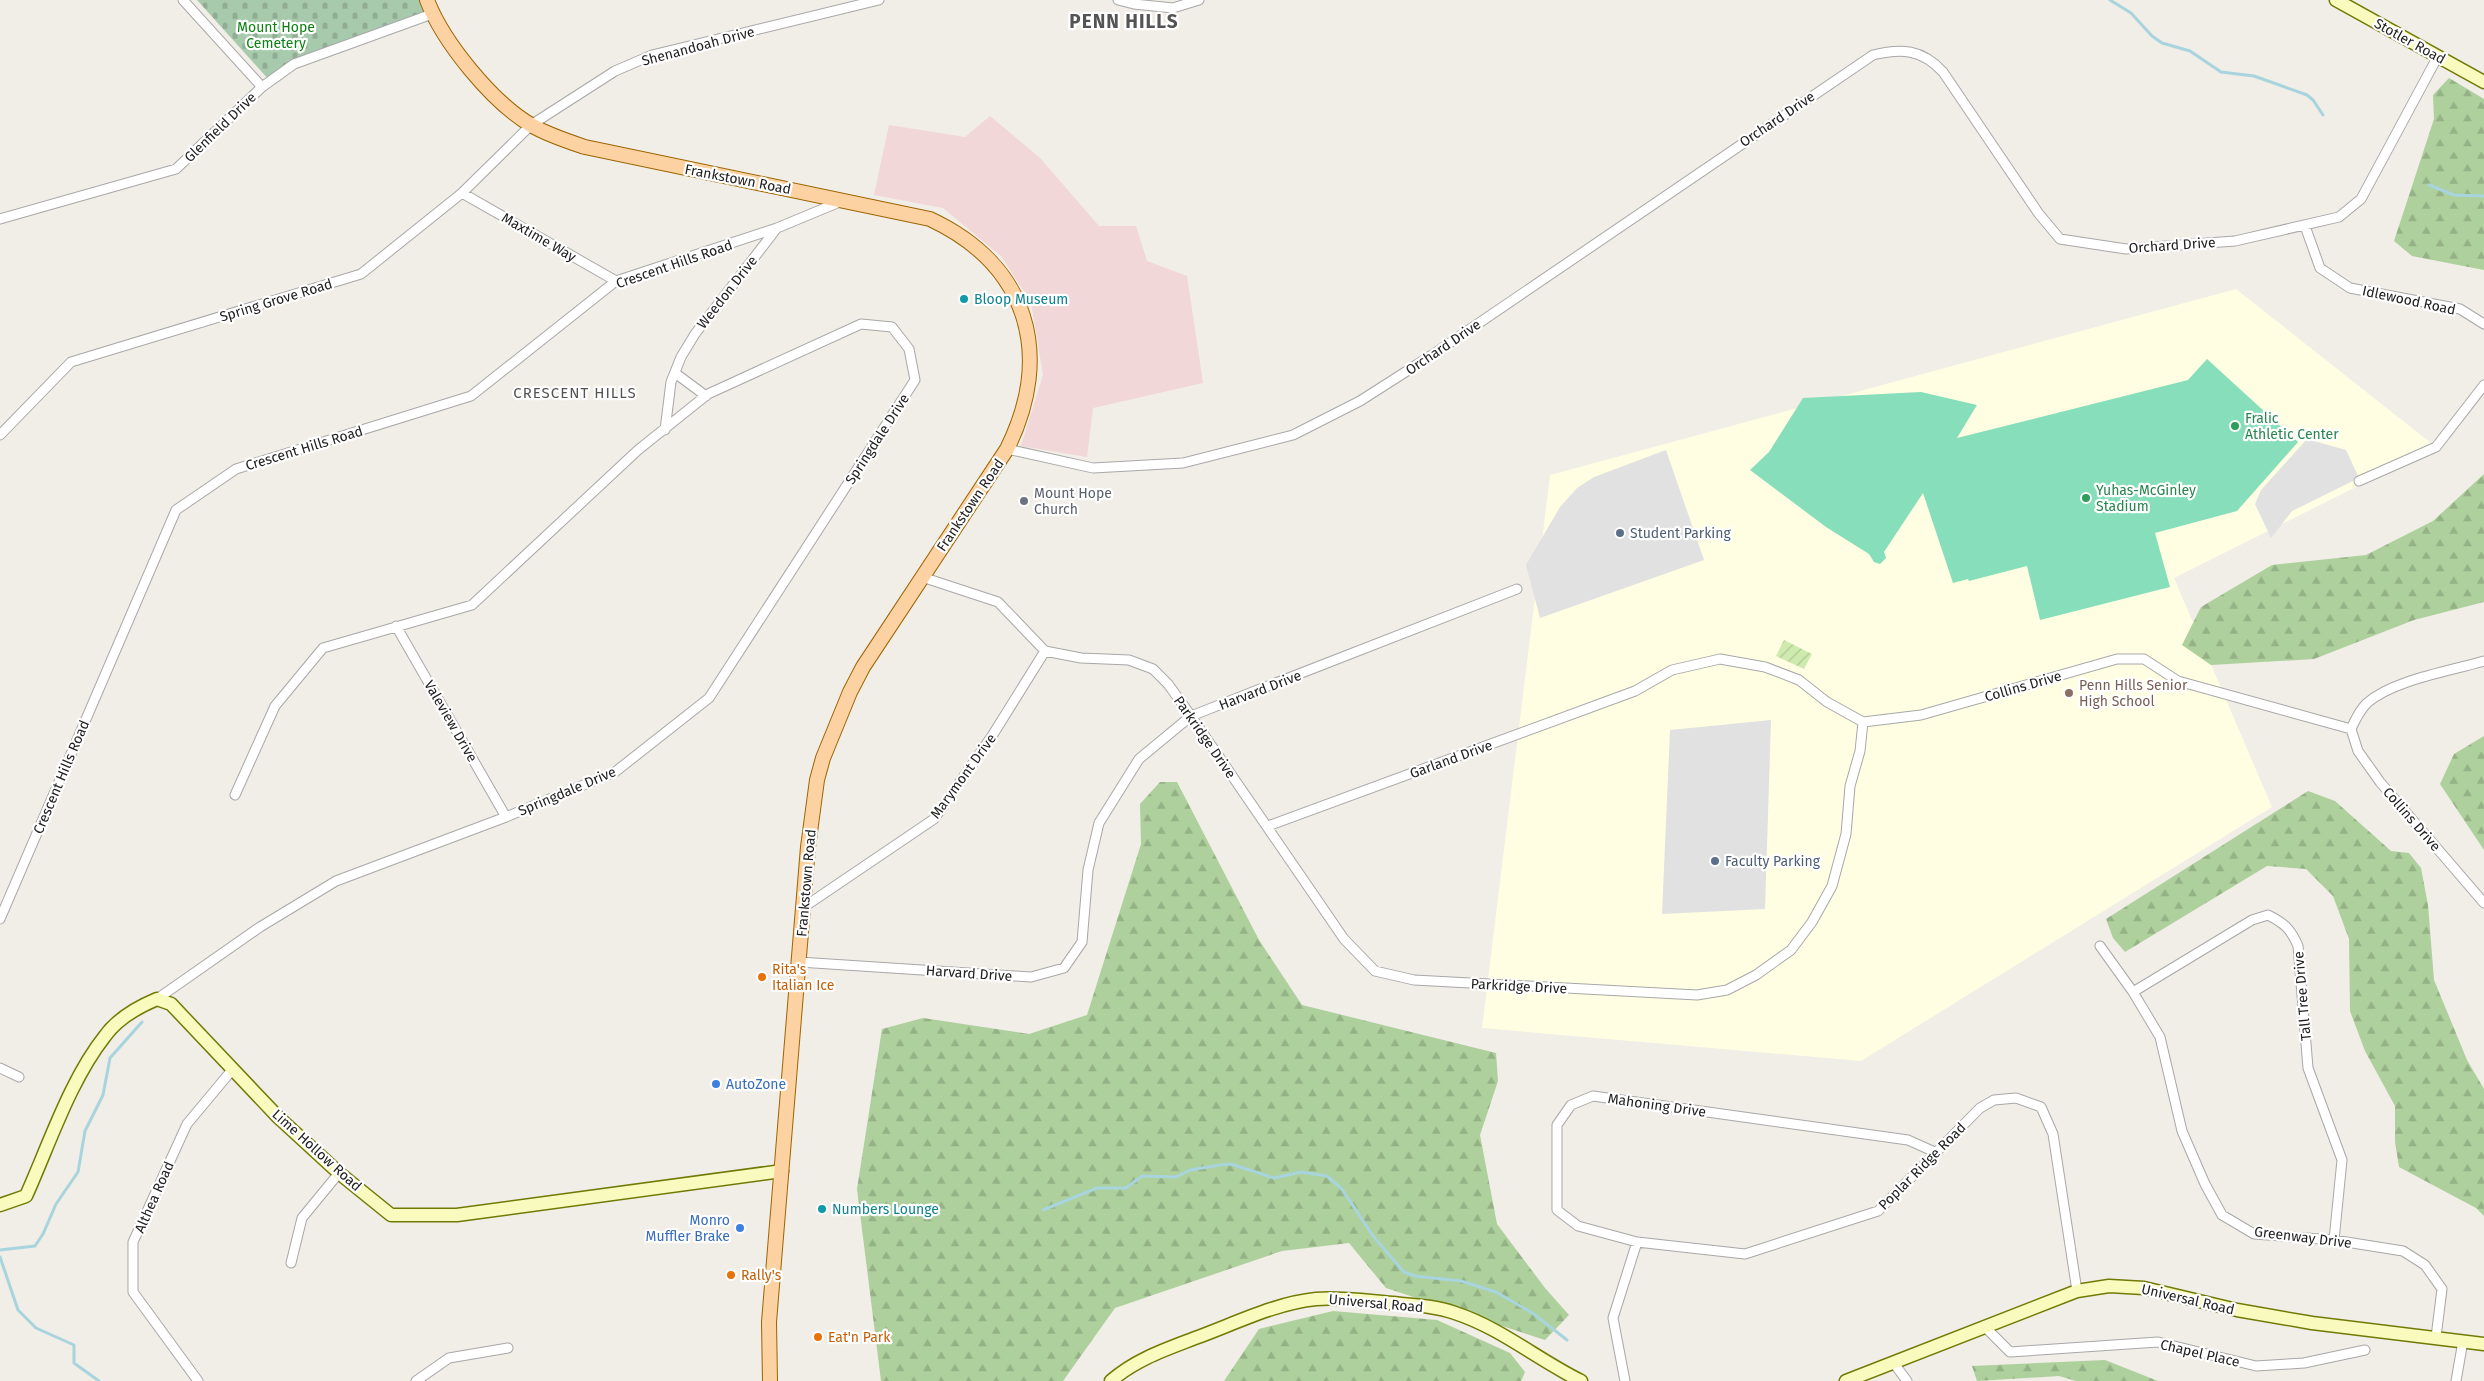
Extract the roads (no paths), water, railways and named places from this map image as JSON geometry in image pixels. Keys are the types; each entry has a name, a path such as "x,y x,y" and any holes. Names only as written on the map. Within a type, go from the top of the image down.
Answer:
{"main road":[{"name":"Frankstown Road","path":"427,0 432,14 454,50 514,113 531,125 585,147 930,219 974,245 998,270 1010,288 1023,315 1029,342 1030,358 1030,376 1024,412 1007,449 863,667 830,736 817,780 812,811 769,1322 770,1381"}],"street":[{"path":"183,0 262,87"},
{"name":"Shenandoah Drive","path":"531,125 614,71 652,55 879,0"},
{"path":"1118,0 1134,4 1173,8 1199,0"},
{"name":"Stotler Road","path":"2336,0 2484,82"},
{"name":"Glenfield Drive","path":"0,218 176,169 262,87 294,64 432,14"},
{"name":"Orchard Drive","path":"1007,449 1093,468 1183,463 1293,435 1360,401 1432,355 1872,55 1894,50 1932,60 1943,72 2039,214 2060,239 2126,249 2235,241 2339,217 2362,199 2438,56"},
{"name":"Spring Grove Road","path":"0,434 71,362 361,274 462,193 531,125"},
{"name":"Maxtime Way","path":"462,193 616,281"},
{"name":"Weedon Drive","path":"665,430 671,382 680,357 695,334 777,228 845,200"},
{"name":"Idlewood Road","path":"2305,226 2320,268 2350,288 2460,309 2484,324"},
{"name":"Crescent Hills Road","path":"0,919 176,510 236,469 471,396 616,281 777,228"},
{"name":"Springdale Drive","path":"157,999 260,927 336,881 506,817 615,772 709,698 914,380 909,349 892,327 861,324 706,396 638,450 472,605 323,648 275,706 235,795"},
{"path":"675,373 706,396"},
{"path":"2359,481 2436,447 2484,385"},
{"path":"922,577 998,602 1045,652"},
{"name":"Harvard Drive","path":"799,962 1031,978 1064,968 1082,942 1088,870 1099,823 1139,759 1191,716 1516,589"},
{"name":"Valeview Drive","path":"396,626 506,817"},
{"name":"Parkridge Drive","path":"1045,652 1081,658 1129,660 1153,669 1168,684 1191,716 1344,939 1375,971 1414,980 1697,995 1727,990 1756,974 1791,950 1812,922 1832,886 1846,834 1850,786 1860,751 1863,722"},
{"name":"Marymont Drive","path":"804,907 934,819 992,736 1045,652"},
{"name":"Garland Drive","path":"1268,826 1635,692 1672,670 1720,659 1765,666 1799,680 1827,702 1863,722"},
{"name":"Collins Drive","path":"1863,722 1921,715 2116,659 2144,659 2178,681 2351,729 2358,751 2380,782 2484,903"},
{"path":"2351,729 2356,717 2367,703 2391,688 2484,661"},
{"name":"Tall Tree Drive","path":"2133,992 2252,920 2268,915 2283,922 2292,931 2298,946 2308,1068 2342,1160 2334,1240"},
{"name":"Greenway Drive","path":"2100,946 2133,992 2160,1037 2182,1131 2205,1184 2222,1215 2254,1234 2334,1240 2403,1251 2425,1265 2442,1289 2436,1337"},
{"path":"0,1205 26,1196 77,1079 106,1035 138,1008 157,999"},
{"name":"Lime Hollow Road","path":"157,999 171,1004 232,1070 339,1173 391,1215 457,1215 782,1171"},
{"path":"0,1068 19,1077"},
{"name":"Althea Road","path":"198,1381 133,1292 133,1242 187,1124 232,1070"},
{"name":"Mahoning Drive","path":"1636,1242 1578,1226 1557,1210 1557,1125 1571,1104 1593,1096 1908,1140 1937,1153"},
{"name":"Poplar Ridge Road","path":"1636,1242 1745,1254 1878,1211 1980,1108 1994,1100 2016,1098 2041,1108 2053,1134 2076,1292"},
{"path":"291,1263 302,1218 339,1173"},
{"path":"1625,1381 1613,1318 1636,1242"},
{"name":"Universal Road","path":"1846,1381 2076,1292 2109,1286 2144,1288 2246,1312 2312,1323 2484,1344"},
{"name":"Universal Road","path":"1111,1381 1136,1362 1158,1352 1264,1312 1297,1302 1342,1299 1426,1307 1453,1312 1499,1332 1558,1370 1581,1381"},
{"name":"Chapel Place","path":"1984,1326 2010,1352 2158,1342 2256,1366 2304,1363 2365,1350"},
{"path":"2456,1381 2463,1341"},
{"path":"416,1381 449,1358 508,1348"},
{"path":"1893,1362 1907,1381"}],"waterway":[{"path":"2110,0 2131,13 2152,36 2162,43 2190,51 2221,72 2254,76 2307,95 2313,100 2323,115"},
{"path":"2429,185 2454,195 2484,196"},
{"path":"0,1250 35,1246 43,1234 56,1204 78,1172 85,1131 103,1095 110,1058 142,1022"},
{"path":"1043,1210 1097,1188 1126,1188 1142,1176 1176,1177 1190,1170 1220,1165 1231,1164 1274,1178 1301,1172 1327,1176 1342,1189 1373,1236 1404,1272 1415,1276 1461,1281 1496,1292 1534,1314 1567,1340"},
{"path":"0,1257 18,1310 36,1328 74,1345 74,1363 99,1381"}],"place":[{"name":"Bloop Museum","path":"964,299"},
{"name":"Fralic Athletic Center","path":"2235,426"},
{"name":"Yuhas-McGinley Stadium","path":"2086,498"},
{"name":"Mount Hope Church","path":"1024,501"},
{"name":"Student Parking","path":"1620,533"},
{"name":"Penn Hills Senior High School","path":"2069,693"},
{"name":"Faculty Parking","path":"1715,861"},
{"name":"Rita's Italian Ice","path":"762,977"},
{"name":"AutoZone","path":"716,1084"},
{"name":"Numbers Lounge","path":"822,1209"},
{"name":"Monro Muffler Brake","path":"740,1228"},
{"name":"Rally's","path":"731,1275"},
{"name":"Eat'n Park","path":"818,1337"}],"district":[{"name":"PENN HILLS","path":"1124,21"},
{"name":"CRESCENT HILLS","path":"575,393"}],"park label":[{"name":"Mount Hope Cemetery","path":"276,36"}]}
